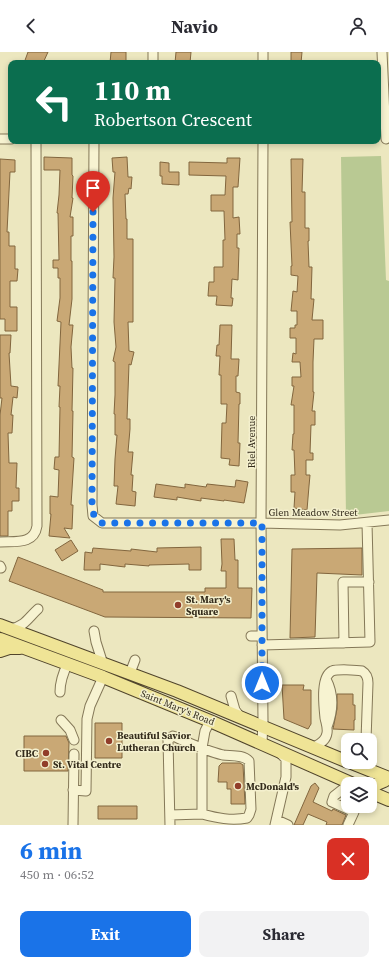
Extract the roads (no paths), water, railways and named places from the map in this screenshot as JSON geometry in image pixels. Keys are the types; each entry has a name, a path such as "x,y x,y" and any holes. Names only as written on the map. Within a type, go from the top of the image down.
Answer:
{"main road":[{"name":"Saint Mary's Road","path":"5,627 190,696 262,727 341,758"},
{"name":"Saint Mary's Road","path":"0,639 68,663 210,720 341,779"},
{"path":"0,651 8,648 25,648"},
{"name":"Saint Mary's Road","path":"368,769 389,778"},
{"path":"377,784 389,778"},
{"path":"377,795 389,800"}],"street":[{"path":"382,52 384,139"},
{"path":"0,542 27,541 36,531 36,144"},
{"name":"Glen Meadow Street","path":"94,144 92,497 94,516 102,523 262,523 340,525 389,520"},
{"name":"Riel Avenue","path":"262,743 263,144"},
{"path":"252,636 262,640 344,643 370,642 367,523"},
{"path":"344,643 343,582 368,582"},
{"path":"5,627 18,628 38,609"},
{"path":"94,631 103,664"},
{"path":"130,673 135,660"},
{"path":"60,692 62,675 68,663"},
{"path":"313,748 325,739 327,733 328,727 325,717 323,687 329,673 333,670 358,670 365,673 367,676 366,733"},
{"path":"73,790 86,791 87,719 90,706 103,677"},
{"path":"231,696 235,710 241,718"},
{"path":"61,720 70,730 74,740"},
{"path":"204,815 202,748 210,720"},
{"path":"170,825 168,740 173,736 202,748 221,754 244,757 249,761 251,809 248,822 244,825"},
{"path":"278,751 286,759 286,777 276,823 288,825"},
{"path":"73,825 74,754"},
{"path":"341,790 334,796 332,802 341,806"},
{"path":"348,825 354,813"},
{"path":"170,815 204,815 230,819 247,818 249,815"},
{"path":"204,815 214,822 221,825 226,825"}],"place":[{"name":"St. Mary's Square","path":"178,605"},
{"name":"Beautiful Savior Lutheran Church","path":"109,741"},
{"name":"CIBC","path":"46,753"},
{"name":"St. Vital Centre","path":"45,764"},
{"name":"McDonald's","path":"238,786"}]}
